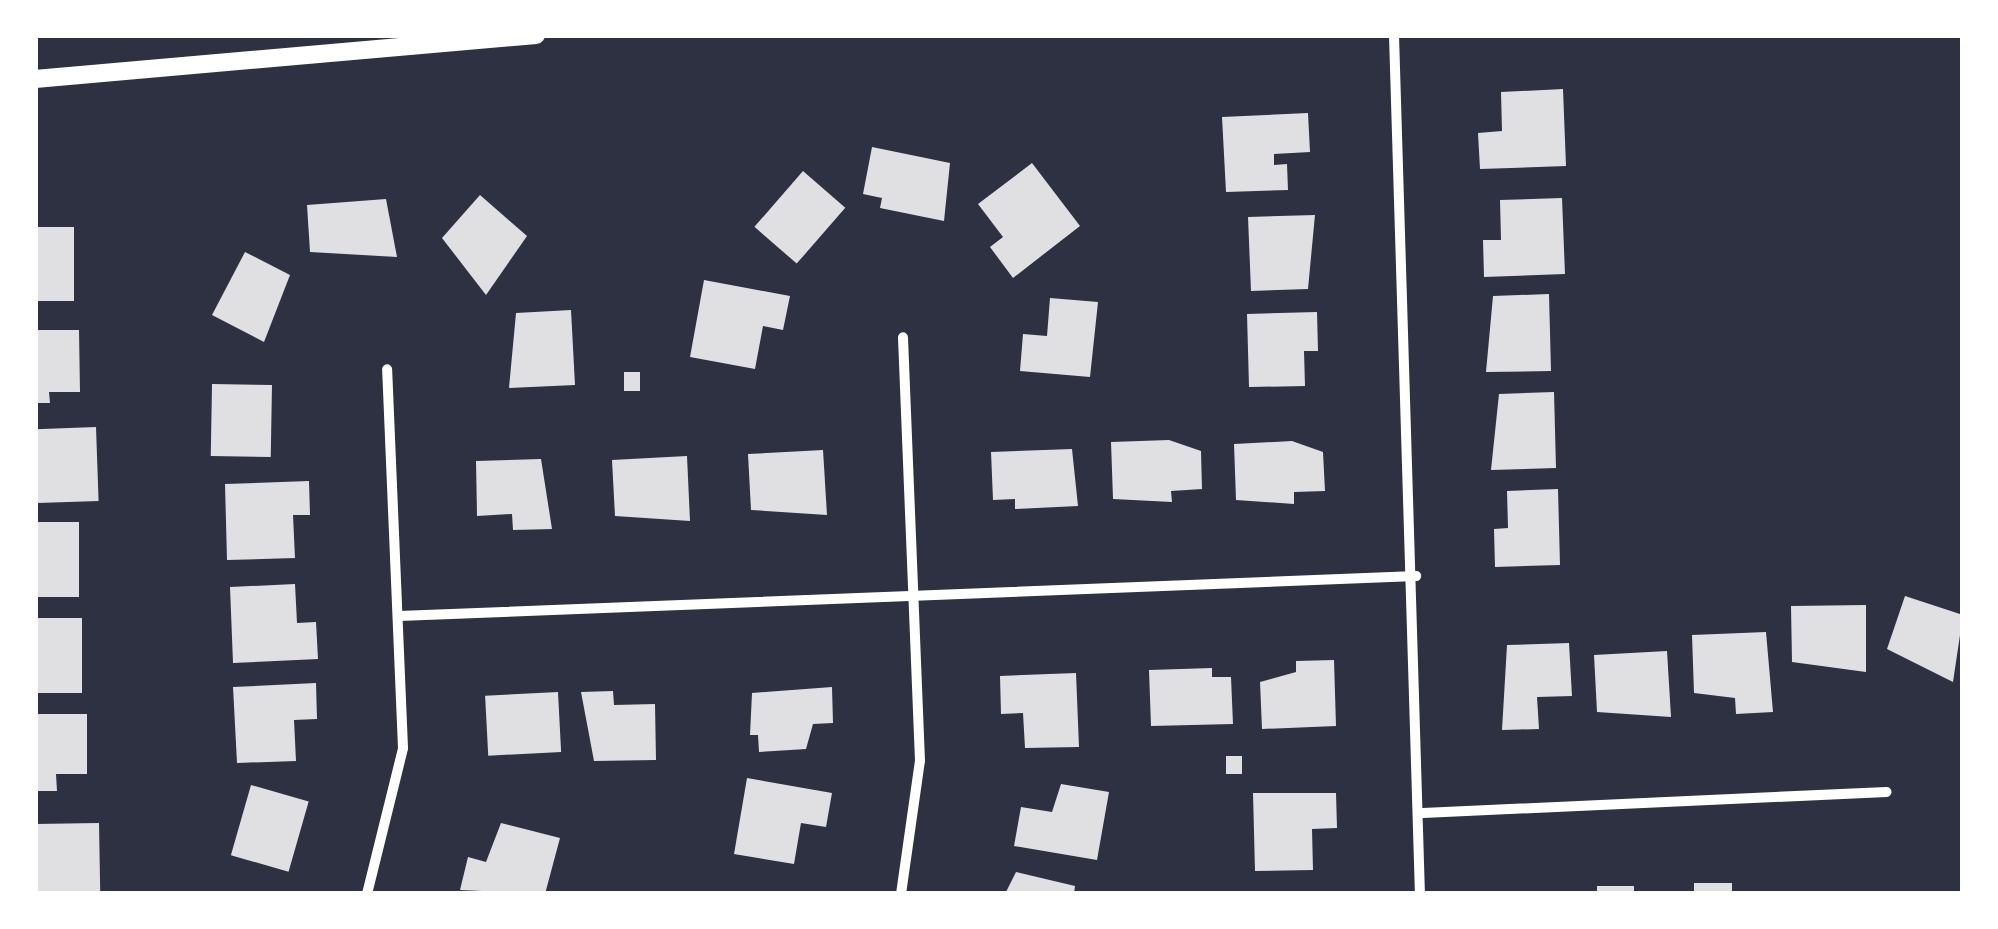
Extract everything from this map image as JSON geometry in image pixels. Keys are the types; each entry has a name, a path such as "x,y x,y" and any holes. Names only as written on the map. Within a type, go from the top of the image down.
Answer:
{"street":[{"path":"35,79 536,35"},
{"path":"1394,35 1416,576 1423,813 1420,894"},
{"path":"901,894 920,761 902,337"},
{"path":"367,894 399,788 399,616 388,369"},
{"path":"399,616 1416,576"},
{"path":"1423,813 1887,792"}],"building":[{"path":"1563,89 1566,166 1480,169 1478,133 1502,131 1501,92"},
{"path":"1308,113 1310,152 1274,154 1274,165 1287,164 1288,190 1226,192 1222,117"},
{"path":"872,147 950,163 944,221 880,208 882,198 863,194"},
{"path":"1032,163 1080,226 1013,278 990,247 1003,237 978,204"},
{"path":"803,171 845,208 797,264 754,227"},
{"path":"480,195 527,236 486,295 442,238"},
{"path":"1562,198 1565,274 1484,277 1483,240 1501,240 1500,200"},
{"path":"386,199 397,257 310,252 307,205"},
{"path":"1315,215 1308,289 1251,291 1248,217"},
{"path":"35,227 74,227 74,301 35,301"},
{"path":"245,252 290,275 264,342 212,315"},
{"path":"704,280 790,296 783,330 763,326 755,369 690,357"},
{"path":"1549,294 1551,371 1486,372 1493,296"},
{"path":"1050,298 1098,302 1090,377 1020,371 1023,334 1047,336"},
{"path":"571,310 575,385 509,388 516,313"},
{"path":"1317,312 1318,351 1304,351 1305,386 1249,387 1247,314"},
{"path":"35,330 79,330 80,392 49,392 50,403 35,403"},
{"path":"624,372 640,372 640,391 624,391"},
{"path":"212,384 272,385 271,457 211,456"},
{"path":"1554,392 1556,468 1491,470 1499,394"},
{"path":"96,427 99,501 38,503 35,429"},
{"path":"1169,440 1201,451 1202,489 1171,491 1172,502 1113,499 1111,442"},
{"path":"1292,441 1323,452 1325,491 1294,492 1294,504 1236,500 1234,444"},
{"path":"1072,449 1078,506 1015,509 1015,499 993,500 991,452"},
{"path":"823,450 827,515 751,510 748,454"},
{"path":"687,456 690,521 615,516 612,460"},
{"path":"541,459 552,529 513,530 512,514 477,516 476,461"},
{"path":"309,481 310,515 293,515 295,558 227,560 225,484"},
{"path":"1558,489 1560,565 1495,567 1494,529 1508,528 1507,491"},
{"path":"35,522 79,522 79,597 35,597"},
{"path":"295,584 297,623 316,622 318,659 233,663 230,587"},
{"path":"1905,596 1963,615 1953,682 1887,649"},
{"path":"1866,605 1866,672 1792,662 1791,606"},
{"path":"35,618 82,618 82,693 35,693"},
{"path":"1766,632 1773,712 1736,714 1735,698 1694,693 1692,635"},
{"path":"1569,643 1572,696 1537,697 1539,729 1502,730 1507,645"},
{"path":"1667,651 1671,717 1597,712 1594,655"},
{"path":"1334,660 1336,726 1262,729 1260,682 1296,672 1296,661"},
{"path":"1212,668 1212,677 1231,677 1233,724 1151,726 1149,670"},
{"path":"1076,673 1079,747 1025,748 1023,713 1001,714 1000,676"},
{"path":"316,683 317,719 294,720 296,761 237,763 233,687"},
{"path":"832,687 833,723 813,724 806,749 759,752 758,735 750,735 752,693"},
{"path":"613,691 614,705 655,704 656,760 594,761 581,692"},
{"path":"558,692 561,752 488,756 485,696"},
{"path":"35,714 87,714 87,774 56,774 57,791 35,791"},
{"path":"1226,756 1242,756 1242,774 1226,774"},
{"path":"747,778 832,793 826,827 801,823 794,864 734,854"},
{"path":"1061,784 1109,792 1097,860 1014,846 1021,807 1052,812"},
{"path":"251,785 309,802 289,872 231,855"},
{"path":"1253,793 1336,793 1337,828 1312,829 1313,870 1255,871"},
{"path":"99,823 100,894 36,894 35,824"},
{"path":"501,823 560,838 545,894 460,890 468,857 486,862"},
{"path":"1016,872 1075,886 1074,894 1005,894"},
{"path":"1694,883 1732,883 1732,894 1694,894"},
{"path":"1597,886 1634,886 1634,894 1597,894"}]}
